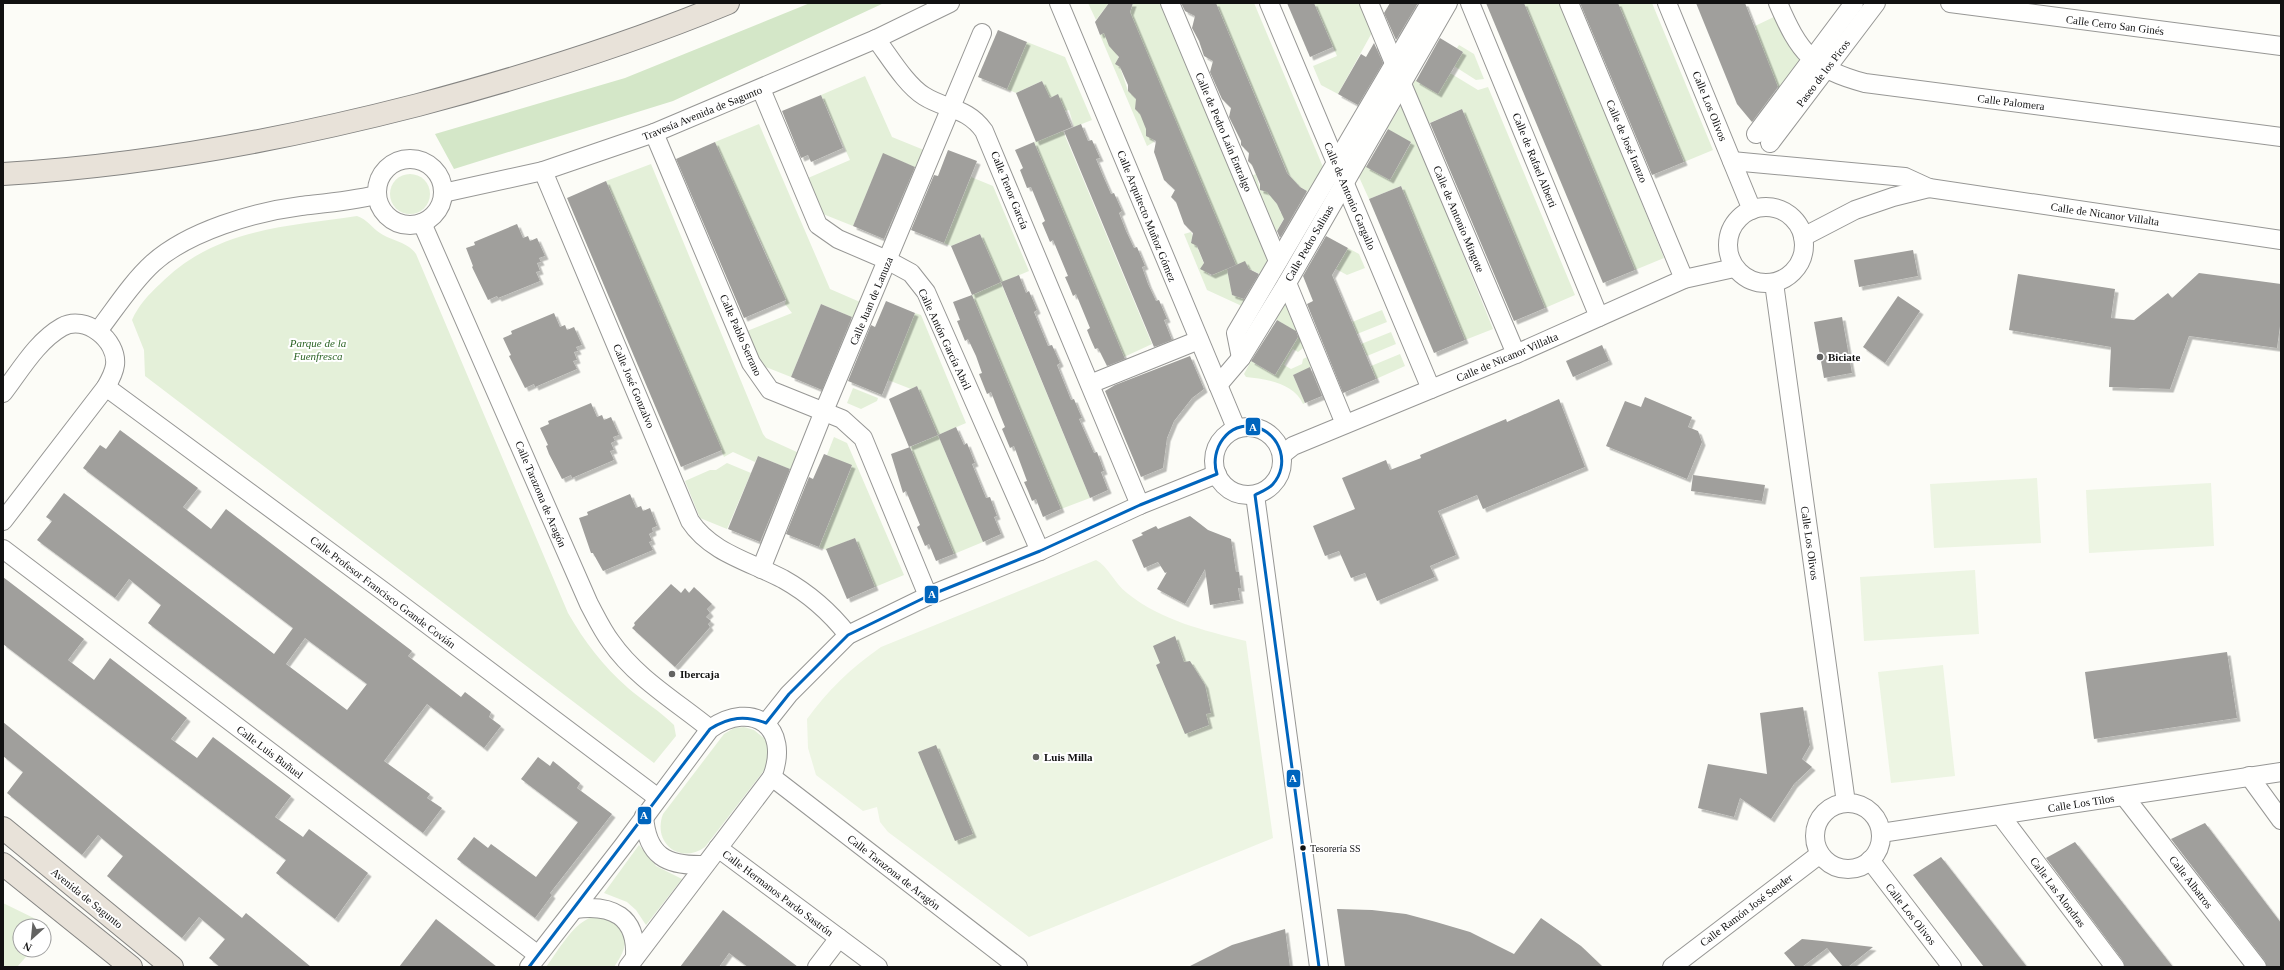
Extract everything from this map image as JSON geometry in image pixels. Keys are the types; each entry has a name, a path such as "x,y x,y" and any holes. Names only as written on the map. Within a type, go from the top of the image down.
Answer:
{"highway":[{"path":"3,174 109,165 190,153 356,121 562,64 728,3"},
{"name":"Avenida de Sagunto","path":"3,828 172,967"},
{"path":"3,864 132,967"}],"street":[{"name":"Travesía Avenida de Sagunto","path":"443,193 543,171 654,133 876,40 950,3"},
{"name":"Calle Arquitecto Muñoz Gómez","path":"1059,3 1236,428"},
{"name":"Calle de Pedro Laín Entralgo","path":"1170,3 1278,261"},
{"name":"Calle de Antonio Gargallo","path":"1269,3 1431,389"},
{"path":"1370,3 1394,63"},
{"name":"Calle Pedro Salinas","path":"1241,358 1236,333 1335,162 1430,3"},
{"name":"Calle Pedro Salinas","path":"1218,385 1241,358 1287,282 1448,3"},
{"name":"Calle de Rafael Alberti","path":"1470,3 1599,317"},
{"name":"Calle de José Iranzo","path":"1569,3 1684,279"},
{"name":"Calle Los Olivos","path":"1667,3 1752,210"},
{"name":"Calle Palomera","path":"1778,3 1792,35 1812,59 1826,69 1845,78 1865,83 2281,137"},
{"name":"Paseo de los Picos","path":"1854,3 1812,59 1763,138 1826,69 1876,3"},
{"name":"Calle Cerro San Ginés","path":"1950,3 2281,46"},
{"name":"Calle Juan de Lanuza","path":"761,569 824,411 982,33"},
{"name":"Calle Tenor García","path":"876,40 918,92 930,99 965,112 976,121 989,140 1140,505"},
{"name":"Calle de Antonio Mingote","path":"1402,84 1516,354"},
{"name":"Calle Antón García Abril","path":"761,89 818,225 838,239 887,260 911,273 926,292 1040,551"},
{"name":"Calle Pablo Serrano","path":"654,133 751,363 762,381 778,394 842,419 863,438 928,596"},
{"path":"408,159 419,160 437,172 443,193 437,211 422,223 412,225 392,220 379,205 376,195 377,184 381,174 388,166 398,161 408,159"},
{"name":"Calle de Nicanor Villalta","path":"1732,161 1905,177 1929,188 2281,240"},
{"name":"Calle José Gonzalvo","path":"543,171 690,521 700,535 717,547 782,579 817,603 848,635"},
{"name":"Calle de Nicanor Villalta","path":"1803,237 1855,210 1893,197 1929,188"},
{"path":"98,331 152,264 176,245 236,220 300,206 348,202 376,195"},
{"path":"1772,208 1790,215 1798,225 1803,237 1804,249 1801,261 1794,271 1785,279 1774,283 1763,284 1742,276 1734,268 1729,257 1727,246 1729,234 1734,223 1742,215 1752,210 1772,208"},
{"name":"Calle Tarazona de Aragón","path":"422,223 589,604 600,625 611,642 641,675 710,729"},
{"name":"Calle de Nicanor Villalta","path":"1283,454 1294,446 1516,354 1684,279 1734,268"},
{"path":"1287,282 1346,424"},
{"name":"Calle Los Olivos","path":"1774,283 1846,803"},
{"path":"3,394 53,333 64,326 76,324 85,325 98,331 109,341 115,364 106,388 3,521"},
{"path":"1090,384 1199,340"},
{"name":"Calle Profesor Francisco Grande Covián","path":"106,388 384,591 658,798"},
{"path":"1251,426 1262,429 1275,440 1283,454 1283,466 1280,476 1273,486 1265,492 1255,495 1236,493 1222,484 1216,474 1214,461 1216,450 1221,440 1236,428 1251,426"},
{"path":"766,723 788,694 848,635 928,596 1040,551 1140,505 1216,474"},
{"path":"1255,495 1319,967"},
{"name":"Calle Luis Buñuel","path":"3,549 533,961"},
{"path":"533,961 575,908 710,729 721,722 737,716 756,719 766,723 775,736 777,745 778,756 772,777 632,962"},
{"name":"Calle Los Tilos","path":"1881,833 2001,816 2281,772"},
{"path":"2249,776 2281,820"},
{"name":"Calle Tarazona de Aragón","path":"772,777 1018,967"},
{"name":"Calle Albatros","path":"2124,796 2257,967"},
{"path":"1846,803 1856,804 1873,815 1878,823 1881,833 1880,843 1870,860 1863,865 1846,869 1831,864 1820,854 1815,835 1821,816 1837,805 1846,803"},
{"path":"644,816 648,840 658,854 665,859 684,866 704,865"},
{"name":"Calle Las Alondras","path":"2001,816 2115,967"},
{"name":"Calle Hermanos Pardo Sastrón","path":"718,848 878,967"},
{"name":"Calle Ramón José Sender","path":"1672,967 1820,854"},
{"name":"Calle Los Olivos","path":"1870,860 1952,967"},
{"path":"575,908 598,907 614,912 622,918 634,934 632,962"},
{"name":"Calle Hermanos Pardo Sastrón","path":"817,967 839,938"}],"green space":[{"path":"810,3 884,3 673,101 454,169 435,134 625,78"},
{"path":"1088,3 1109,3 1096,20"},
{"path":"1133,3 1164,3 1271,261 1262,275 1249,269 1245,262 1236,266 1130,13"},
{"path":"1216,3 1254,3 1323,167 1310,193 1299,186 1288,174"},
{"path":"1314,3 1364,3 1374,29 1338,94 1321,85 1313,66 1337,56"},
{"path":"1524,3 1561,3 1664,258 1635,270"},
{"path":"1618,3 1652,3 1713,150 1684,162"},
{"path":"1778,15 1788,41 1803,62 1779,90 1755,31 1757,30 1755,26"},
{"path":"1106,32 1119,59 1117,65 1120,67 1128,91 1136,98 1139,111 1154,142 1147,146 1100,35"},
{"path":"1027,42 1065,57 1092,120 1074,127 1069,110 1065,111 1058,95 1049,98 1042,81 1016,93 1007,89"},
{"path":"1459,45 1474,54 1484,79 1476,80 1454,66 1463,52 1457,48"},
{"path":"1450,73 1478,90 1488,87 1575,295 1545,308 1462,109 1427,124 1412,87 1415,80 1438,93"},
{"path":"865,76 892,137 924,150 917,168 883,154 853,226 823,214 808,178 850,160 821,95"},
{"path":"1404,101 1431,175 1493,329 1465,340 1401,186 1369,199 1359,177 1365,166 1390,180 1411,143 1384,127 1386,123 1389,125"},
{"path":"759,124 830,289 860,302 854,318 821,304 791,377 761,365 747,331 792,313 785,304 786,300 715,142"},
{"path":"1063,131 1152,344 1124,357 1034,142"},
{"path":"651,164 763,434 766,438 799,453 792,470 758,456 755,462 733,452 724,457 606,181"},
{"path":"414,174 421,177 427,183 430,194 429,202 421,211 414,214 406,214 399,211 391,202 390,190 393,183 402,175"},
{"path":"1256,174 1260,189 1263,191 1267,189 1276,203 1281,205 1280,212 1286,215 1275,234 1251,176"},
{"path":"971,177 993,186 1029,271 1001,283 1090,498 1061,509 972,295 1001,282 980,234 951,246 944,243"},
{"name":"Parque de la Fuenfresca","path":"357,216 364,219 385,236 409,247 416,254 568,613 574,623 587,643 610,671 628,688 674,725 676,736 654,763 145,376 144,350 132,320 137,310 148,296 182,265 204,251 252,233 303,223"},
{"path":"1191,232 1193,237 1191,242 1196,244 1204,264 1202,269 1207,271 1210,276 1228,268 1235,285 1231,293 1247,301 1244,307 1207,290 1184,234"},
{"path":"1348,248 1359,254 1365,268 1347,275 1336,269"},
{"path":"1287,298 1307,345 1298,352 1293,349 1284,365 1291,369 1302,364 1303,359 1311,355 1316,365 1293,375 1305,403 1303,404 1293,391 1279,383 1246,377 1244,374 1251,361 1275,375 1300,334 1275,319"},
{"path":"1382,310 1387,322 1357,334 1352,322"},
{"path":"915,313 921,315 966,423 938,435 917,386 911,389 888,380"},
{"path":"1391,332 1396,344 1367,356 1361,344"},
{"path":"1400,354 1405,366 1376,379 1371,366"},
{"path":"853,388 878,398 877,401 861,409 847,403"},
{"path":"938,435 983,542 954,554 910,447"},
{"path":"834,437 847,443 904,575 875,587 855,538 826,550 819,547 852,466 827,455"},
{"path":"727,463 751,473 727,529 700,518 685,481 710,470 716,470"},
{"path":"2037,478 2041,543 1934,548 1930,484"},
{"path":"2211,483 2214,546 2089,553 2086,490"},
{"name":"Luis Milla","path":"1096,560 1104,566 1127,593 1154,611 1169,618 1214,633 1246,641 1273,838 1029,937 888,832 880,822 877,807 863,811 816,775 808,748 807,719 823,698 841,680 881,647"},
{"path":"1975,570 1979,634 1864,641 1860,577"},
{"path":"1943,665 1955,776 1891,783 1878,672"},
{"path":"744,727 754,730 765,739 769,750 766,768 705,847 696,852 686,854 670,848 661,834 663,814 724,734 734,728"},
{"path":"639,845 656,866 682,879 646,925 636,910 627,902 604,893"},
{"path":"3,903 34,918 12,918 12,958 25,958 17,967 3,967"},
{"path":"595,916 614,923 624,934 624,949 614,967 546,967 573,930 587,919"}],"building":[{"path":"1109,3 1133,3 1130,12 1236,265 1212,275 1200,269 1204,263 1197,246 1191,243 1193,233 1184,224 1176,202 1171,197 1175,190 1164,180 1154,152 1156,141 1146,136 1146,129 1140,114 1135,109 1136,99 1128,91 1128,85 1120,67 1115,64 1119,57 1109,46 1104,33 1100,35 1095,22"},
{"path":"1181,3 1216,3 1287,173 1300,187 1307,191 1280,238 1277,231 1284,219 1277,204 1267,192 1260,190 1260,184 1252,165 1248,161 1249,153 1241,145 1241,141 1229,117 1231,108 1222,99 1210,72 1213,61 1204,56 1199,41 1192,28 1195,16 1185,11"},
{"path":"1287,3 1314,3 1333,47 1310,57"},
{"path":"1390,3 1418,3 1396,40 1384,13"},
{"path":"1486,3 1524,3 1635,270 1603,283"},
{"path":"1580,3 1618,3 1684,162 1652,175"},
{"path":"1696,3 1745,3 1778,87 1752,122 1737,104"},
{"path":"998,30 1027,42 1007,89 978,77"},
{"path":"1440,38 1463,52 1438,94 1416,81"},
{"path":"1374,43 1383,63 1358,105 1338,94 1361,54 1366,57"},
{"path":"1042,81 1050,98 1058,94 1072,127 1036,142 1016,93"},
{"path":"821,95 843,148 811,162 808,155 801,158 782,111"},
{"path":"1462,109 1545,308 1514,321 1430,123"},
{"path":"1081,124 1088,141 1092,140 1100,158 1096,159 1103,176 1111,194 1114,193 1122,211 1119,213 1126,231 1134,248 1137,247 1145,266 1142,267 1148,284 1156,301 1159,300 1167,319 1164,320 1172,340 1154,347 1064,131"},
{"path":"1388,129 1411,142 1390,180 1366,167"},
{"path":"715,142 786,300 744,318 676,159"},
{"path":"1034,142 1125,359 1107,366 1098,348 1095,349 1091,340 1087,330 1090,328 1076,294 1073,296 1065,277 1068,276 1053,240 1050,242 1042,223 1045,221 1031,187 1027,188 1020,170 1023,168 1015,150"},
{"path":"948,150 977,161 944,243 911,230 934,175 938,176"},
{"path":"883,153 915,167 884,239 853,226"},
{"path":"606,181 722,450 681,467 567,198"},
{"path":"1401,186 1465,340 1434,353 1369,199"},
{"path":"517,224 523,238 528,236 530,241 537,238 545,256 539,258 541,262 537,263 540,271 536,272 540,281 498,298 497,296 488,300 472,267 473,266 466,248 475,245 474,242"},
{"path":"980,234 1001,282 972,295 951,246"},
{"path":"1326,236 1348,248 1332,275 1376,379 1343,393 1307,304 1313,301 1303,276"},
{"path":"1913,250 1918,276 1859,287 1854,260"},
{"path":"1245,261 1249,269 1259,274 1244,299 1232,295 1227,269"},
{"path":"2199,273 2281,284 2281,319 2277,348 2189,336 2170,389 2109,387 2111,347 2009,330 2018,274 2115,289 2111,318 2134,320 2168,293 2172,298"},
{"path":"1019,275 1026,293 1029,291 1037,310 1034,312 1048,346 1052,345 1060,363 1057,365 1071,400 1074,399 1082,418 1079,419 1094,453 1097,452 1104,471 1101,472 1108,490 1090,498 1001,282"},
{"path":"972,295 1061,509 1043,517 1036,499 1032,501 1024,482 1027,481 1014,446 1010,448 1002,429 1005,427 991,392 987,394 979,374 982,373 976,356 968,339 965,341 957,321 960,320 953,302"},
{"path":"1898,296 1920,311 1885,363 1863,347"},
{"path":"886,301 915,313 882,395 848,381 871,325 875,327"},
{"path":"821,304 852,317 822,390 791,377"},
{"path":"554,313 560,327 565,325 567,330 574,327 582,345 576,347 578,351 574,352 577,360 573,361 577,369 535,387 534,384 525,388 509,356 511,355 503,338 512,334 511,331"},
{"path":"1842,317 1852,373 1824,378 1814,322"},
{"path":"1277,320 1296,331 1298,337 1275,375 1251,361"},
{"path":"1602,345 1609,361 1573,377 1566,361"},
{"path":"1190,356 1204,389 1192,398 1174,421 1167,438 1163,468 1141,477 1105,391 1115,385"},
{"path":"1310,367 1322,396 1305,403 1293,375"},
{"path":"917,386 938,435 909,447 889,399"},
{"path":"1645,397 1692,417 1688,427 1698,431 1702,442 1687,479 1606,446 1625,401 1641,407"},
{"path":"1559,399 1585,467 1483,509 1477,495 1438,511 1456,555 1430,566 1435,577 1377,601 1365,573 1351,578 1339,551 1325,556 1313,526 1355,509 1342,478 1386,460 1390,470 1421,458 1420,455 1506,419 1507,422"},
{"path":"591,403 597,417 602,415 604,420 611,417 619,435 613,437 615,441 611,443 614,450 610,451 614,460 572,478 571,475 562,479 549,454 546,446 548,445 540,428 549,424 548,421"},
{"path":"956,427 964,445 967,443 975,463 972,464 986,498 990,497 997,516 994,517 1001,534 983,542 938,435"},
{"path":"120,430 198,488 183,507 211,529 226,509 412,651 408,656 461,697 465,692 491,712 489,717 501,726 484,748 427,704 384,761 430,794 427,798 442,808 423,833 148,623 161,605 129,579 115,598 37,540 52,521 46,517 64,493 274,654 293,628 83,468 100,445 106,449","holes":["305,638 367,684 347,710 286,664"]},
{"path":"910,447 954,554 936,561 929,544 925,546 917,527 920,525 906,491 903,493 891,454"},
{"path":"824,454 852,465 819,547 786,534 809,477 813,479"},
{"path":"758,456 790,469 760,542 728,529"},
{"path":"1693,475 1765,485 1762,501 1691,491"},
{"path":"630,494 636,508 641,506 643,511 650,508 657,526 652,528 653,532 649,534 652,541 649,542 653,550 603,571 593,553 591,553 579,518 588,515 587,512"},
{"path":"1190,516 1208,530 1231,539 1236,572 1239,572 1241,588 1238,588 1240,600 1210,605 1205,569 1185,604 1157,589 1167,572 1165,573 1158,562 1144,568 1132,540 1143,535 1141,533 1156,526 1158,529"},
{"path":"855,538 875,587 847,599 826,549"},
{"path":"3,577 84,639 68,660 94,680 110,658 187,718 171,739 197,758 213,737 291,796 275,817 303,837 309,829 368,873 335,919 276,873 286,860 3,644"},
{"path":"671,584 681,593 685,588 689,593 694,587 712,604 707,609 710,613 706,617 711,621 708,624 710,627 675,667 632,628 635,625 634,623"},
{"path":"1175,636 1184,662 1190,661 1205,685 1211,713 1206,714 1209,725 1185,734 1156,665 1160,663 1153,646"},
{"path":"2227,652 2237,718 2094,739 2085,672"},
{"path":"1803,707 1810,745 1802,759 1812,767 1794,784 1771,819 1740,798 1734,817 1698,808 1708,764 1767,774 1760,713"},
{"path":"3,722 242,918 246,913 311,967 220,967 209,958 225,939 199,917 182,938 107,876 123,856 98,835 82,855 7,793 23,772 3,756"},
{"path":"936,745 973,834 955,841 918,752"},
{"path":"538,757 550,766 553,761 580,783 577,788 612,814 550,893 552,895 535,918 457,859 474,837 488,848 491,844 536,877 578,822 521,779"},
{"path":"2205,823 2281,923 2281,967 2267,967 2265,961 2171,839"},
{"path":"2075,842 2173,967 2125,967 2123,961 2046,858"},
{"path":"1941,857 2027,967 1984,967 1913,875"},
{"path":"1337,909 1372,910 1406,914 1470,932 1514,954 1541,918 1581,946 1603,967 1345,967"},
{"path":"723,910 798,967 748,967 729,953 719,967 680,967"},
{"path":"436,919 497,967 399,967"},
{"path":"1285,929 1290,967 1188,967 1232,945"},
{"path":"1802,939 1873,947 1848,967 1843,967 1827,948 1802,967 1796,967 1784,953"}],"transit line":[{"name":"A","path":"529,967 710,729 724,722 737,718 758,720 766,723 789,694 848,635 928,596 1040,551 1140,505 1217,474 1215,465 1218,447 1229,432 1246,426 1256,427 1272,436 1277,443 1282,459 1281,468 1273,484 1255,495 1319,967"}],"place":[{"name":"Biciate","path":"1820,357"},
{"name":"Ibercaja","path":"672,674"},
{"name":"Luis Milla","path":"1036,757"},
{"name":"Tesorería SS","path":"1303,848"}]}
